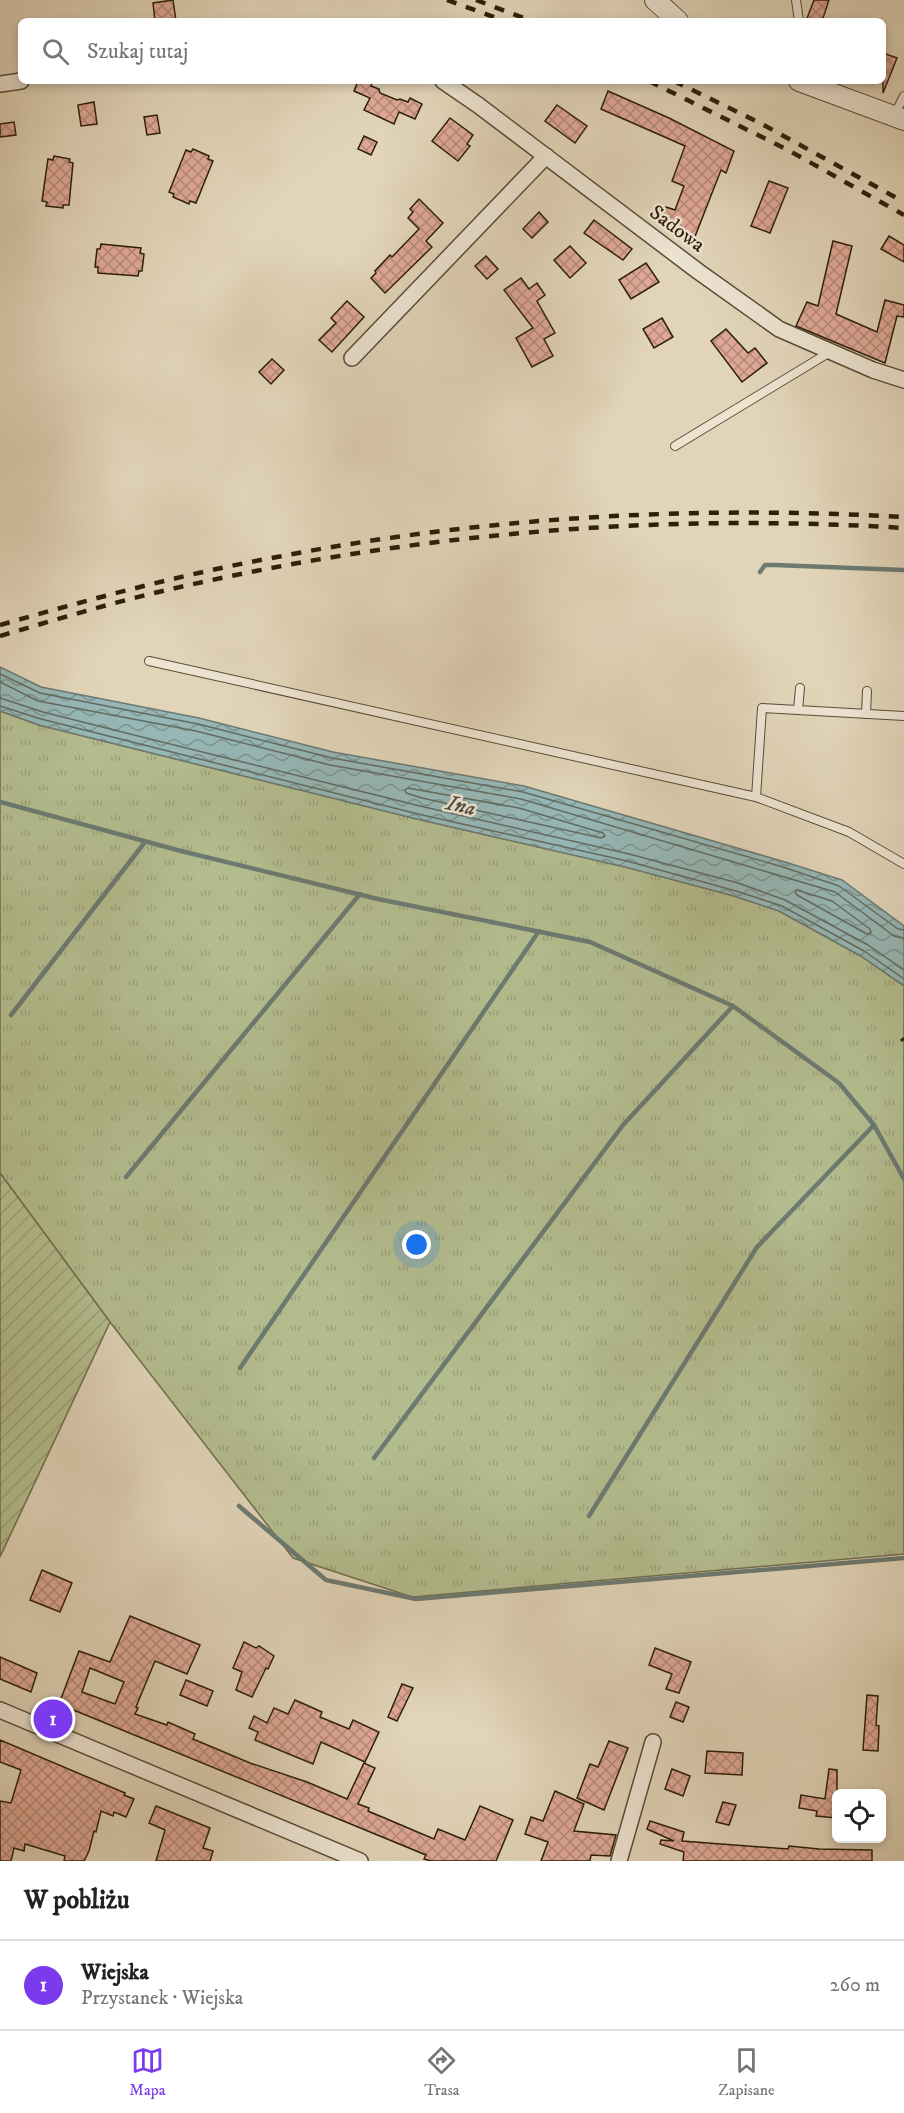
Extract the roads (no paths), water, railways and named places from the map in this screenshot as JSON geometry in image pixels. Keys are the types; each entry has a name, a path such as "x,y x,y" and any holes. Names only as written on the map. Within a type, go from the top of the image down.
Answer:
{"street":[{"path":"655,0 675,18"},
{"path":"0,84 18,81"},
{"name":"Sadowa","path":"446,84 779,329 873,370 904,380"},
{"path":"807,84 901,120"},
{"path":"352,358 546,156"},
{"path":"0,1710 326,1855 360,1861"},
{"path":"619,1861 653,1742"}],"lane":[{"path":"796,0 799,18"},
{"path":"901,120 904,96"},
{"path":"675,446 830,352"},
{"path":"149,661 756,797 849,832 904,864"},
{"path":"798,710 800,688"},
{"path":"866,714 867,692"},
{"path":"756,797 762,708 904,716"}],"water":[{"name":"Ina","path":"0,667 41,687 199,718 333,752 524,786 842,880 904,926 904,986 861,956 779,911 734,896 625,867 417,819 39,725 0,711"}],"waterway":[{"path":"760,572 765,565 904,570"},
{"path":"0,802 181,851 378,899 590,942 733,1006 839,1083 874,1125 904,1179"},
{"path":"11,1015 145,842"},
{"path":"126,1177 360,894"},
{"path":"240,1368 539,931"},
{"path":"374,1458 623,1125 733,1006"},
{"path":"589,1516 757,1247 874,1125"},
{"path":"239,1506 326,1580 416,1599 904,1558"}],"railway":[{"path":"447,0 497,18"},
{"path":"476,0 524,18"},
{"path":"655,84 788,150 904,215"},
{"path":"680,84 760,123 904,202"},
{"path":"0,625 207,571 354,543 432,532 589,517 668,514 825,514 904,517"},
{"path":"0,636 146,595 240,574 428,543 618,526 713,523 904,528"}],"place":[{"name":"Wiejska","path":"53,1719"}]}
